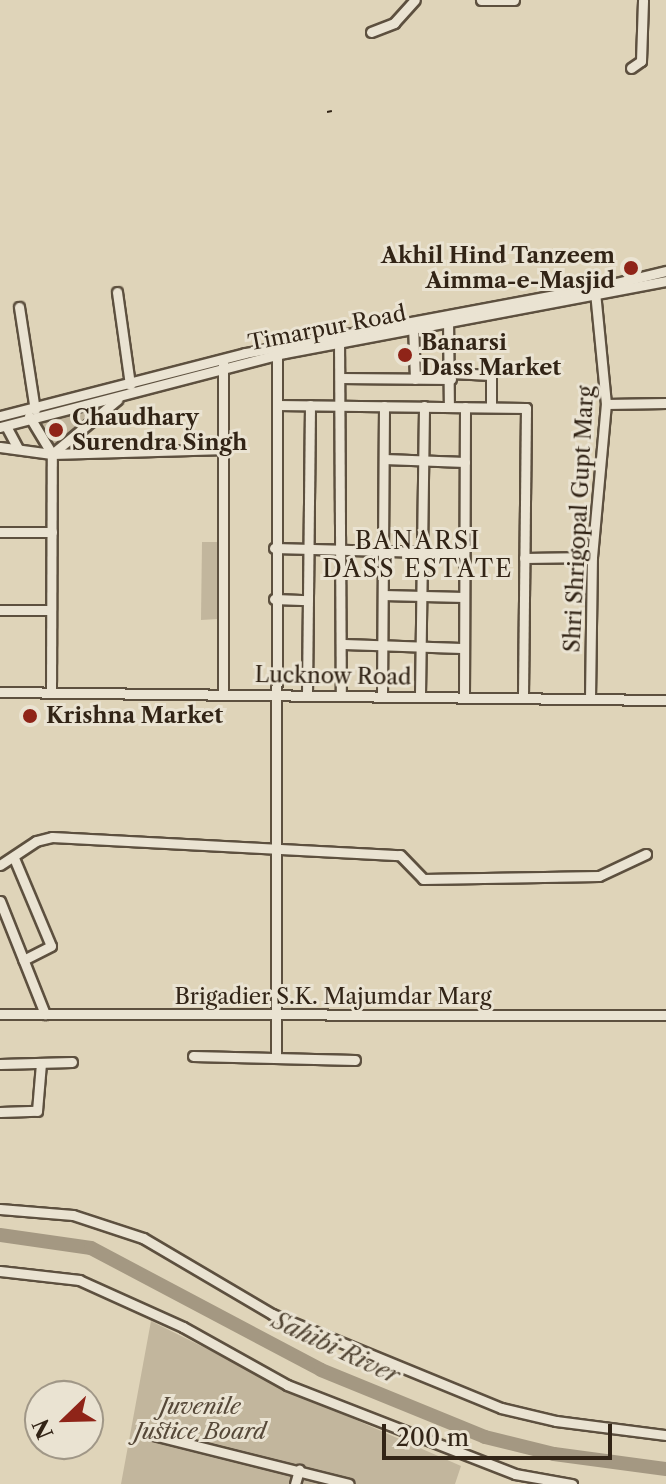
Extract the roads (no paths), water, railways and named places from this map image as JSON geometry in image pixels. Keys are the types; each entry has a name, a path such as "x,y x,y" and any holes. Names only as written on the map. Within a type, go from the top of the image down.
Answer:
{"street":[{"path":"371,32 394,23 415,0"},
{"path":"481,0 514,0"},
{"path":"631,68 641,61 643,0"},
{"name":"Timarpur Road","path":"2,423 130,385 277,351 664,278"},
{"name":"Shri Shrigopal Gupt Marg","path":"590,698 592,557 606,404 595,290"},
{"path":"117,292 130,385"},
{"path":"19,307 31,414 52,454 51,691"},
{"path":"448,318 449,407"},
{"path":"413,325 415,379"},
{"path":"339,339 341,694"},
{"path":"276,1058 274,548 277,351"},
{"path":"223,363 227,449 223,692"},
{"name":"Timarpur Road","path":"31,414 121,397 223,363"},
{"path":"340,378 415,379 491,375 491,407"},
{"path":"52,454 121,397"},
{"path":"606,404 666,403"},
{"path":"277,405 524,406 523,697"},
{"path":"307,693 310,405"},
{"path":"382,694 384,406"},
{"path":"420,695 424,406"},
{"path":"464,696 465,407"},
{"path":"2,423 18,449"},
{"path":"0,447 52,454 227,449"},
{"path":"384,459 465,462"},
{"path":"0,532 52,532"},
{"path":"274,548 464,553"},
{"path":"524,558 592,557"},
{"path":"383,595 464,597"},
{"path":"274,599 308,600"},
{"path":"0,610 51,610"},
{"path":"341,644 464,648"},
{"name":"Lucknow Road","path":"0,692 307,693 666,700"},
{"path":"0,865 36,841 52,837 400,855 423,879 599,876 646,854"},
{"path":"14,858 51,946 23,960"},
{"path":"0,901 45,1014"},
{"name":"Brigadier S.K. Majumdar Marg","path":"0,1014 666,1015"},
{"path":"193,1056 355,1060"},
{"path":"0,1064 72,1062"},
{"path":"0,1112 37,1111 41,1063"},
{"path":"0,1209 73,1215 143,1238 272,1314 501,1408 556,1421 666,1435"},
{"path":"0,1271 79,1280 183,1327 287,1385 515,1474 572,1484"},
{"path":"141,1432 349,1484"},
{"path":"295,1484 299,1470"}],"waterway":[{"name":"Sahibi River","path":"0,1235 91,1248 321,1370 485,1437 554,1454 666,1469"}],"railway":[{"path":"327,112 332,111"}],"place":[{"name":"Akhil Hind Tanzeem Aimma-e-Masjid","path":"631,268"},
{"name":"Banarsi Dass Market","path":"405,355"},
{"name":"Chaudhary Surendra Singh","path":"56,430"},
{"name":"Krishna Market","path":"30,716"}],"district":[{"name":"BANARSI DASS ESTATE","path":"418,555"}],"park label":[{"name":"Juvenile Justice Board","path":"200,1418"}]}
